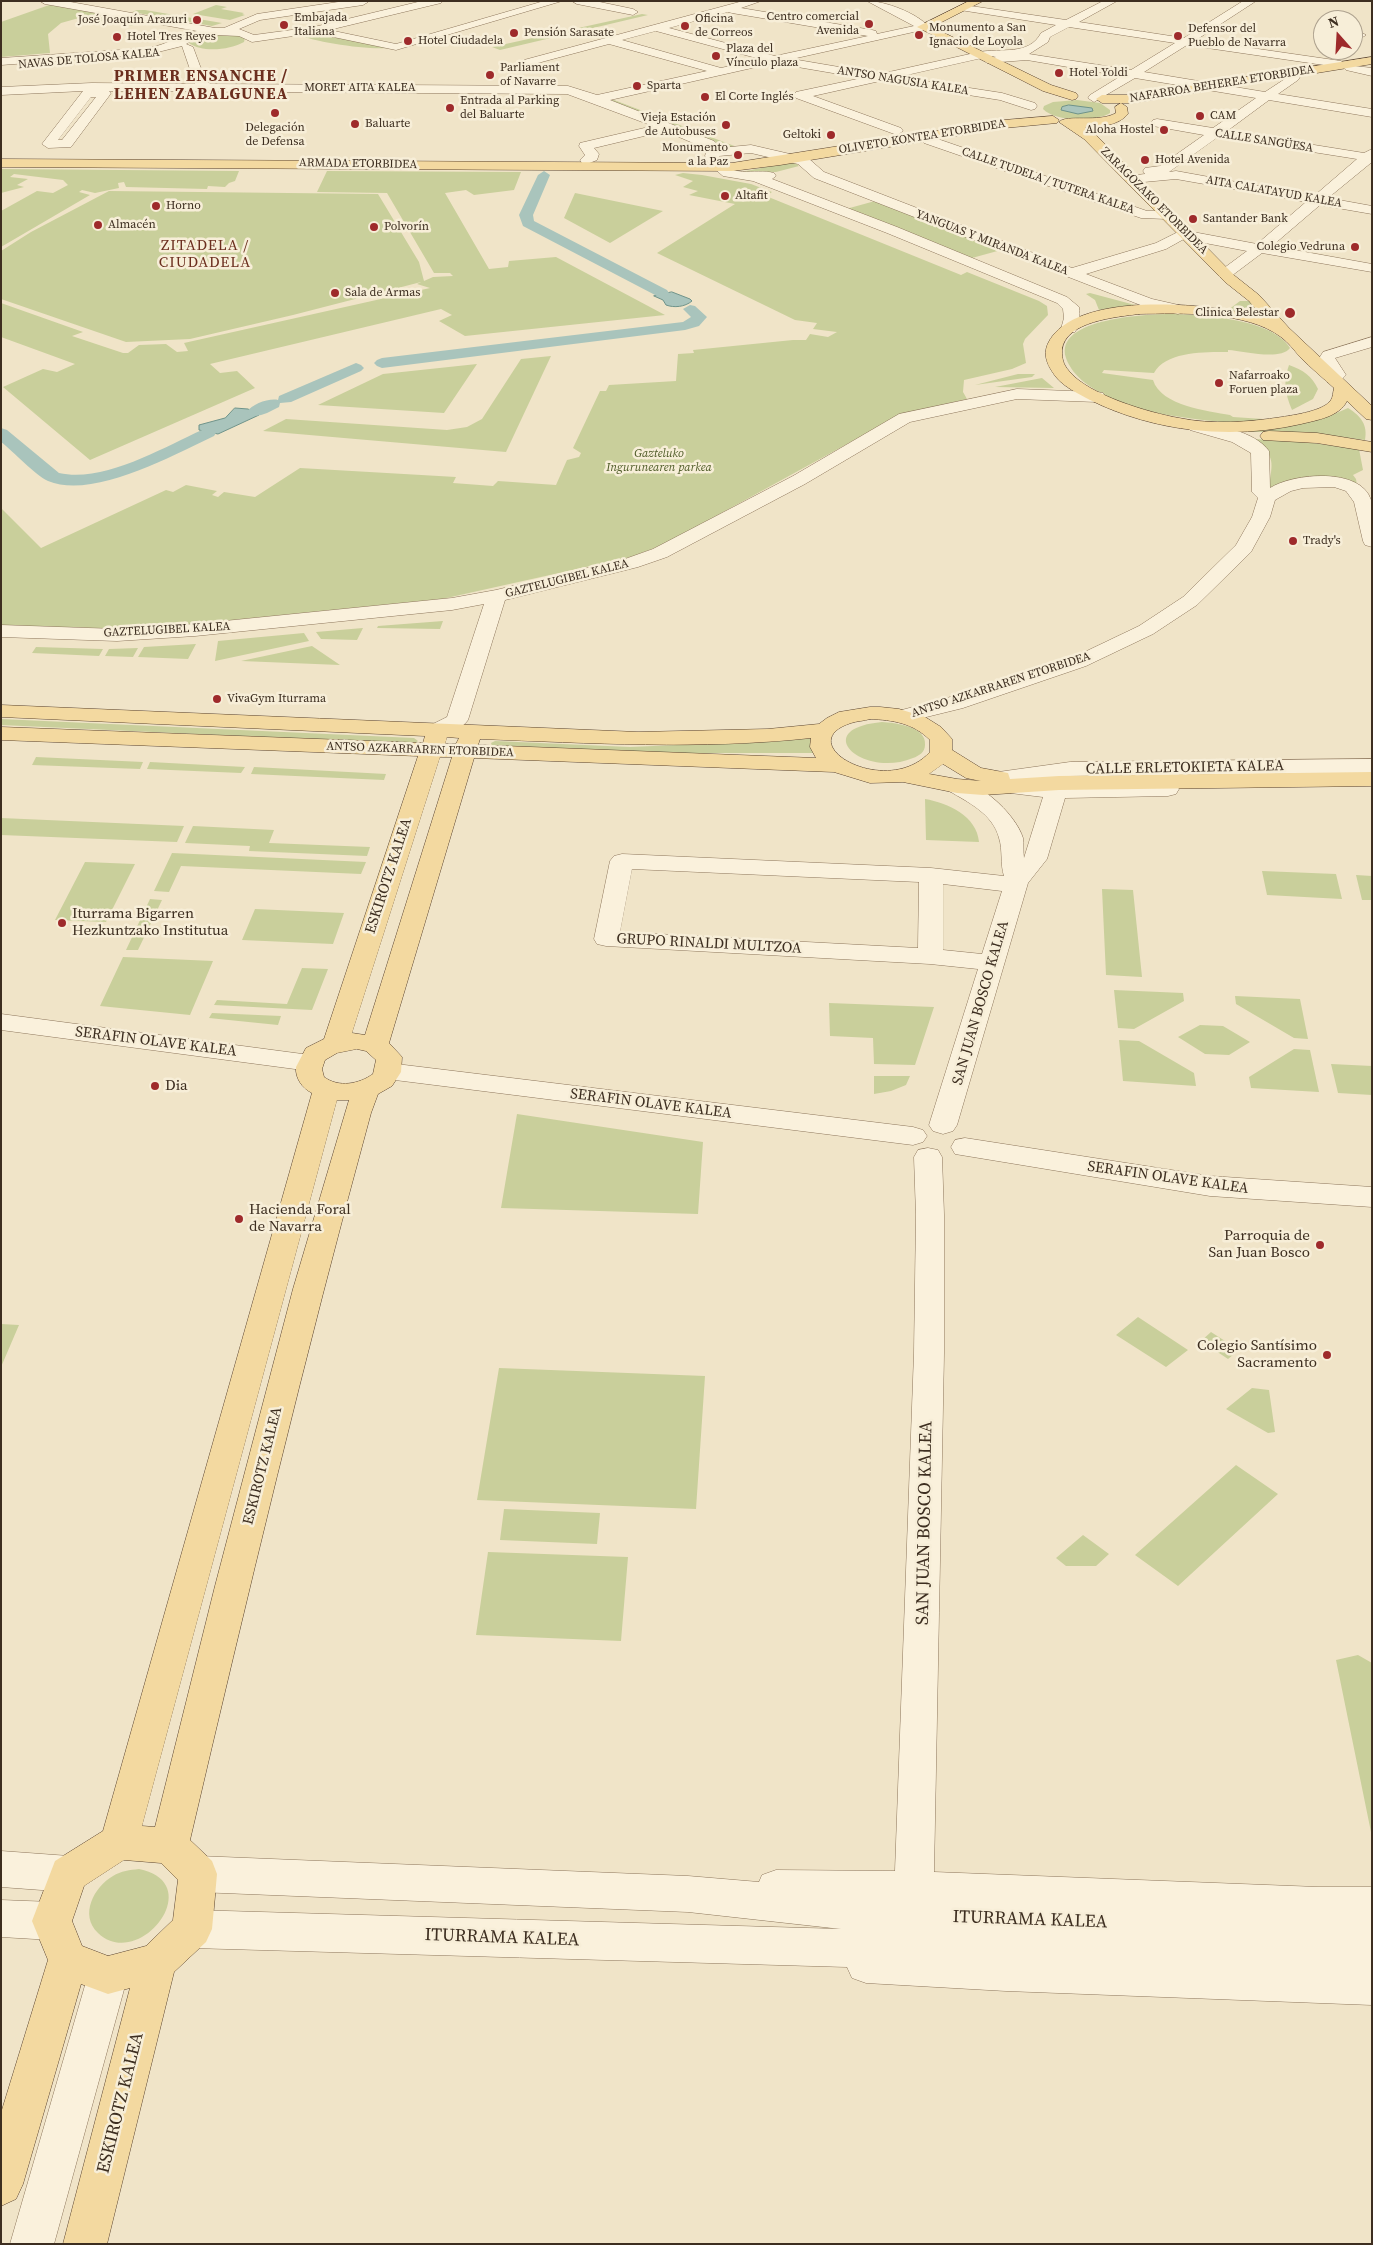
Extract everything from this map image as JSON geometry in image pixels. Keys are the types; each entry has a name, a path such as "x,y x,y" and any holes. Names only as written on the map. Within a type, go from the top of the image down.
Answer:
{"main road":[{"path":"923,28 978,1"},
{"path":"923,28 1047,88 1072,96 1098,99 1121,107 1123,111 1118,117 1090,128"},
{"name":"NAFARROA BEHEREA ETORBIDEA","path":"1098,99 1132,99 1294,77 1372,60"},
{"name":"NAFARROA BEHEREA ETORBIDEA","path":"1121,107 1320,66 1345,67 1372,64"},
{"name":"OLIVETO KONTEA ETORBIDEA","path":"714,160 778,155 1015,117 1046,98 1072,96"},
{"path":"1031,108 1036,114 1053,120"},
{"name":"OLIVETO KONTEA ETORBIDEA","path":"714,160 746,166 1012,122 1053,120"},
{"name":"ZARAGOZAKO ETORBIDEA","path":"1053,120 1070,122 1090,128 1122,168 1227,276 1254,298 1290,337"},
{"name":"ARMADA ETORBIDEA","path":"1,157 714,160"},
{"name":"ARMADA ETORBIDEA","path":"1,163 714,160"},
{"path":"1208,311 1225,305 1231,299 1227,276"},
{"path":"1372,415 1337,384 1290,337 1263,322 1208,311 1178,309 1137,310 1106,314 1082,320 1068,329 1056,343 1053,358 1056,366 1071,382 1097,397 1133,412 1164,421 1240,435 1317,438 1372,447"},
{"path":"1196,426 1276,423 1311,416 1332,407 1338,402 1337,384"},
{"name":"ANTSO AZKARRAREN ETORBIDEA","path":"1,711 434,741"},
{"path":"838,766 827,757 820,746 820,740 825,730 842,718 870,713 906,716 930,727 941,739 941,753 930,765 903,775"},
{"name":"ANTSO AZKARRAREN ETORBIDEA","path":"1,733 434,741 465,735 638,739 768,736 825,730"},
{"path":"376,1045 465,735"},
{"name":"ANTSO AZKARRAREN ETORBIDEA","path":"465,735 838,766 869,775 903,775"},
{"name":"ESKIROTZ KALEA","path":"336,1044 434,741"},
{"name":"CALLE ERLETOKIETA KALEA","path":"941,753 974,773 999,783 1372,779"},
{"name":"CALLE ERLETOKIETA KALEA","path":"903,775 957,786 999,783 1372,774"},
{"path":"357,1041 376,1045 389,1057 378,1080 346,1093 326,1090 314,1083 308,1073 310,1062 320,1051 336,1044 357,1041"},
{"name":"ESKIROTZ KALEA","path":"170,1846 234,1577 308,1289 356,1113 378,1080"},
{"path":"119,1842 244,1381 326,1090"},
{"path":"1,2184 68,1960 52,1921 69,1874 119,1842 170,1846 198,1874 192,1929 157,1962 108,1975 68,1960"},
{"name":"ESKIROTZ KALEA","path":"85,2244 157,1962"}],"street":[{"path":"45,1 220,32 244,34 252,39"},
{"path":"190,46 256,17 364,1"},
{"path":"239,47 251,42 252,39 314,30 437,1"},
{"path":"314,30 396,47 557,1"},
{"path":"577,1 633,12"},
{"path":"528,65 528,62 756,1"},
{"path":"872,1 915,21 923,28"},
{"path":"897,131 800,95 991,52 1021,54 1044,40 1045,36 1112,1"},
{"path":"1098,99 1132,74 1247,3"},
{"path":"964,8 1185,42 1320,66 1327,60"},
{"path":"726,9 886,35"},
{"path":"156,20 181,30 190,46 201,84 211,88"},
{"path":"839,28 863,20"},
{"name":"ANTSO NAGUSIA KALEA","path":"657,28 775,60 1002,98 1031,108"},
{"path":"594,98 923,28"},
{"path":"609,40 722,72"},
{"name":"NAVAS DE TOLOSA KALEA","path":"1,62 140,52 190,46"},
{"name":"NAVAS DE TOLOSA KALEA","path":"1,66 56,68 190,46"},
{"path":"991,61 1027,57 1372,113"},
{"path":"1345,67 1372,72"},
{"path":"56,68 59,88"},
{"path":"1122,168 1170,172 1215,133 1294,77"},
{"path":"1,91 59,88 90,90"},
{"name":"MORET AITA KALEA","path":"90,90 211,88 568,90 594,98"},
{"path":"37,158 90,90"},
{"path":"55,158 108,90"},
{"path":"594,98 708,144 713,147 714,160 730,173 752,176 814,171 817,162 838,150"},
{"name":"CALLE SANGÜESA","path":"1156,123 1370,156"},
{"path":"587,160 592,157 592,154 585,146 666,127"},
{"name":"CALLE TUDELA / TUTERA KALEA","path":"929,140 1146,215 1167,215"},
{"path":"48,144 66,144"},
{"name":"YANGUAS Y MIRANDA KALEA","path":"778,155 803,161 814,171 1072,274 1148,303 1178,309"},
{"path":"1227,276 1370,156"},
{"name":"AITA CALATAYUD KALEA","path":"1133,179 1170,172 1372,210"},
{"name":"YANGUAS Y MIRANDA KALEA","path":"752,176 927,244 1062,300 1071,307 1072,318 1068,329"},
{"path":"1072,274 1191,238 1260,247 1372,268"},
{"path":"1290,337 1313,346 1327,348 1367,343"},
{"path":"1337,384 1338,375 1326,360 1329,355 1367,343"},
{"name":"GAZTELUGIBEL KALEA","path":"1,631 117,635 195,630 452,604 496,596 631,563 660,553 798,480 905,418 1017,394 1047,393 1097,397"},
{"path":"1196,426 1251,443 1260,451 1261,492 1267,497 1286,486 1324,482 1337,482 1358,491 1372,541"},
{"name":"ANTSO AZKARRAREN ETORBIDEA","path":"906,716 1079,662 1146,630 1190,601 1244,548 1261,517 1267,497"},
{"path":"434,741 465,735 496,596"},
{"name":"CALLE ERLETOKIETA KALEA","path":"999,783 1070,769 1372,766"},
{"name":"CALLE ERLETOKIETA KALEA","path":"999,783 1056,791 1372,786"},
{"path":"957,786 987,804 1001,819 1011,838 1012,864 1017,883"},
{"name":"SAN JUAN BOSCO KALEA","path":"943,1125 956,1089 991,963 1017,883 1035,858 1056,791"},
{"name":"GRUPO RINALDI MULTZOA","path":"991,963 930,956 606,939 622,861 932,875 1017,883"},
{"path":"930,956 932,875"},
{"name":"SERAFIN OLAVE KALEA","path":"1,1022 310,1062"},
{"name":"SERAFIN OLAVE KALEA","path":"378,1080 920,1146"},
{"path":"930,1124 943,1125 956,1129 964,1137 965,1147 960,1153 951,1158 939,1159 920,1146 919,1129 930,1124"},
{"name":"SAN JUAN BOSCO KALEA","path":"914,1889 929,1353 930,1215 920,1146"},
{"name":"SERAFIN OLAVE KALEA","path":"965,1147 1210,1186 1372,1197"},
{"path":"1,1869 69,1874"},
{"name":"ITURRAMA KALEA","path":"198,1874 688,1894 785,1903 884,1916 997,1918 1372,1933"},
{"name":"ITURRAMA KALEA","path":"688,1894 787,1887 914,1889 1318,1905 1372,1905"},
{"path":"1,1918 52,1921"},
{"name":"ITURRAMA KALEA","path":"192,1929 812,1948 908,1947 951,1940 1372,1952"},
{"name":"ITURRAMA KALEA","path":"812,1948 868,1964 1372,1986"},
{"path":"32,2244 108,1975"}],"green space":[{"path":"52,4 147,20 132,26 79,18 61,23 48,34 50,53 1,57 1,22"},
{"path":"216,5 227,7 221,9 244,13 242,14 245,15 230,20 193,14"},
{"path":"137,10 222,23 212,26 132,12"},
{"path":"642,14 648,15 500,50 492,47"},
{"path":"321,32 393,47 346,46 318,41 300,35"},
{"path":"235,34 245,38 244,42 231,47 216,49 201,48 189,43 190,39 203,35"},
{"path":"610,100 737,147 721,149 719,144 712,140"},
{"path":"1077,100 1100,103 1110,110 1110,113 1095,118 1076,119 1057,116 1043,109 1044,106 1053,102"},
{"path":"795,163 799,166 776,172 741,172"},
{"path":"1,169 239,171 235,181 225,187 208,186 207,189 126,187 124,182 118,183 119,188 95,193 82,190 79,192 90,195 1,247 1,211 37,191 53,193 68,185 63,180 14,174 10,177 28,179 17,185 24,187 1,193"},
{"path":"327,171 521,172 514,190 474,195 466,190 445,193 489,269 508,267 509,261 556,257 665,315 465,336 439,321 452,315 441,309 210,364 220,373 237,371 255,388 90,460 3,387 43,369 57,372 75,364 1,337 1,303 83,332 72,336 123,353 128,353 139,345 166,344 177,352 188,351 184,343 430,288 417,284 421,282 190,339 126,342 1,299 1,251 31,232 109,191 378,194 419,262 424,281 433,277 453,276 450,273 434,273 387,193 317,192"},
{"name":"Gazteluko Ingurunearen parkea","path":"683,173 751,184 772,192 766,196 961,275 967,272 1039,301 1047,306 1048,315 1025,339 1023,344 1026,363 1012,369 964,380 963,392 967,399 900,415 665,544 631,557 442,599 145,629 1,626 1,508 41,548 166,490 173,492 186,485 217,491 212,495 218,497 224,492 255,497 300,468 456,477 453,483 493,486 498,481 556,485 567,460 579,457 581,453 573,448 600,391 606,391 609,385 676,381 678,354 694,353 693,350 806,340 810,334 828,337 837,332 813,329 817,323 795,320 657,253 735,204 689,195 698,191 683,187 693,181 675,175"},
{"path":"575,193 663,211 610,243 564,218"},
{"path":"875,201 1001,250 972,258 846,209"},
{"path":"1090,293 1135,305 1099,310 1095,300 1086,294"},
{"path":"1240,301 1250,301 1267,319 1228,310"},
{"path":"1174,314 1237,320 1269,331 1281,338 1290,348 1285,352 1270,355 1228,350 1228,352 1187,354 1168,360 1154,373 1104,370 1102,373 1153,380 1165,396 1186,406 1233,417 1263,419 1241,422 1217,422 1167,415 1132,407 1097,391 1084,382 1069,365 1066,358 1066,344 1074,334 1089,326 1127,317"},
{"path":"551,356 506,452 263,431 286,419 447,430 467,427 482,419 521,359"},
{"path":"477,364 444,413 318,405 383,374"},
{"path":"1289,365 1306,374 1313,380 1318,389 1313,399 1292,410 1286,388"},
{"path":"1018,374 1035,374 1032,377 975,385"},
{"path":"1042,378 1054,388 995,387"},
{"path":"1348,408 1357,414 1362,421 1366,435 1365,440 1314,434 1234,431 1332,415"},
{"path":"1253,439 1297,441 1359,449 1363,470 1353,475 1356,479 1358,491 1346,485 1269,489 1271,461 1266,451"},
{"path":"443,621 440,629 377,628 378,626"},
{"path":"363,628 357,640 321,639 316,632"},
{"path":"304,633 309,641 215,661 218,641"},
{"path":"196,644 188,659 138,657 144,647"},
{"path":"312,646 340,665 241,661"},
{"path":"36,647 103,649 99,656 32,653"},
{"path":"138,648 133,657 105,656 109,649"},
{"path":"1,719 414,738 418,741 414,744 1,725"},
{"path":"882,722 902,725 916,730 924,739 925,747 923,752 915,757 894,763 877,762 862,758 851,751 846,742 849,734 860,726"},
{"path":"812,737 815,753 632,753 492,746 491,743 495,741 630,747 770,741"},
{"path":"36,757 143,762 140,769 32,765"},
{"path":"150,762 245,767 241,773 147,769"},
{"path":"254,767 386,774 384,780 251,774"},
{"path":"925,799 943,804 960,812 973,825 979,842 926,840"},
{"path":"1,818 184,826 177,842 1,835"},
{"path":"193,826 274,830 269,843 370,847 367,856 249,851 250,846 185,843"},
{"path":"172,853 366,862 361,874 181,866 169,892 154,891"},
{"path":"85,862 135,864 106,922 55,920"},
{"path":"1262,871 1336,874 1342,899 1267,895"},
{"path":"1356,875 1372,876 1372,900 1362,900"},
{"path":"1102,889 1133,890 1142,977 1106,975"},
{"path":"150,899 162,900 138,950 126,950"},
{"path":"255,909 344,913 333,944 242,940"},
{"path":"123,957 213,961 190,1015 100,1006"},
{"path":"302,968 328,969 312,1010 214,1005 217,1000 287,1004"},
{"path":"1114,990 1183,993 1184,1001 1134,1029 1118,1028"},
{"path":"1235,996 1300,999 1308,1039 1294,1038 1236,1004"},
{"path":"829,1003 934,1007 915,1065 874,1064 873,1038 830,1036"},
{"path":"212,1013 281,1016 278,1025 209,1018"},
{"path":"1200,1025 1223,1026 1250,1042 1229,1055 1205,1054 1178,1037"},
{"path":"1119,1040 1139,1041 1194,1073 1196,1086 1123,1081"},
{"path":"1294,1049 1310,1050 1319,1092 1251,1088 1249,1077"},
{"path":"1331,1064 1372,1066 1372,1095 1338,1093"},
{"path":"874,1076 910,1076 906,1085 891,1091 874,1094"},
{"path":"517,1114 703,1142 698,1214 501,1208"},
{"path":"1138,1317 1188,1350 1166,1367 1116,1335"},
{"path":"1,1324 19,1325 1,1367"},
{"path":"1211,1332 1239,1350 1228,1359 1201,1341"},
{"path":"499,1368 705,1376 696,1509 477,1500"},
{"path":"1252,1388 1269,1390 1275,1432 1268,1433 1226,1409"},
{"path":"1236,1465 1278,1494 1178,1586 1135,1555"},
{"path":"504,1509 600,1513 597,1544 500,1540"},
{"path":"1083,1535 1109,1554 1096,1566 1066,1566 1056,1558"},
{"path":"488,1552 628,1557 621,1641 476,1635"},
{"path":"1358,1655 1372,1663 1372,1837 1336,1660"},
{"path":"139,1869 159,1877 168,1890 168,1906 160,1921 147,1934 132,1941 114,1942 98,1933 92,1926 89,1910 91,1902 100,1887 113,1876 129,1870"}],"water":[{"path":"1069,105 1092,108 1093,111 1078,114 1061,110 1062,107"},
{"path":"672,292 692,301 683,306 672,306 666,305 663,300 654,296"},
{"path":"235,408 248,409 259,415 218,434 199,430 199,425 225,418"}],"waterway":[{"path":"544,175 526,215 528,223 662,293"},
{"path":"382,363 685,326 694,323 700,317 690,309"},
{"path":"285,399 356,368"},
{"path":"255,412 273,404"},
{"path":"1,433 53,477 69,481 88,480 109,475 153,458 208,433"}],"place":[{"name":"José Joaquín Arazuri","path":"197,20"},
{"name":"Centro comercial Avenida","path":"869,24"},
{"name":"Embajada Italiana","path":"284,25"},
{"name":"Oficina de Correos","path":"685,26"},
{"name":"Pensión Sarasate","path":"514,33"},
{"name":"Monumento a San Ignacio de Loyola","path":"919,35"},
{"name":"Defensor del Pueblo de Navarra","path":"1178,36"},
{"name":"Hotel Tres Reyes","path":"117,37"},
{"name":"Hotel Ciudadela","path":"408,41"},
{"name":"Plaza del Vínculo plaza","path":"716,56"},
{"name":"Hotel Yoldi","path":"1059,73"},
{"name":"Parliament of Navarre","path":"490,75"},
{"name":"Sparta","path":"637,86"},
{"name":"El Corte Inglés","path":"705,97"},
{"name":"Entrada al Parking del Baluarte","path":"450,108"},
{"name":"Delegación de Defensa","path":"275,113"},
{"name":"CAM","path":"1200,116"},
{"name":"Baluarte","path":"355,124"},
{"name":"Vieja Estación de Autobuses","path":"726,125"},
{"name":"Aloha Hostel","path":"1164,130"},
{"name":"Geltoki","path":"831,135"},
{"name":"Monumento a la Paz","path":"738,155"},
{"name":"Hotel Avenida","path":"1145,160"},
{"name":"Altafit","path":"725,196"},
{"name":"Horno","path":"156,206"},
{"name":"Santander Bank","path":"1193,219"},
{"name":"Almacén","path":"98,225"},
{"name":"Polvorín","path":"374,227"},
{"name":"Colegio Vedruna","path":"1355,247"},
{"name":"Sala de Armas","path":"335,293"},
{"name":"Clinica Belestar","path":"1290,313"},
{"name":"Nafarroako Foruen plaza","path":"1219,383"},
{"name":"Trady's","path":"1293,541"},
{"name":"VivaGym Iturrama","path":"217,699"},
{"name":"Iturrama Bigarren Hezkuntzako Institutua","path":"62,923"},
{"name":"Dia","path":"155,1086"},
{"name":"Hacienda Foral de Navarra","path":"239,1219"},
{"name":"Parroquia de San Juan Bosco","path":"1320,1245"},
{"name":"Colegio Santísimo Sacramento","path":"1327,1355"}],"district":[{"name":"PRIMER ENSANCHE / LEHEN ZABALGUNEA","path":"201,86"},
{"name":"ZITADELA / CIUDADELA","path":"205,254"}]}
